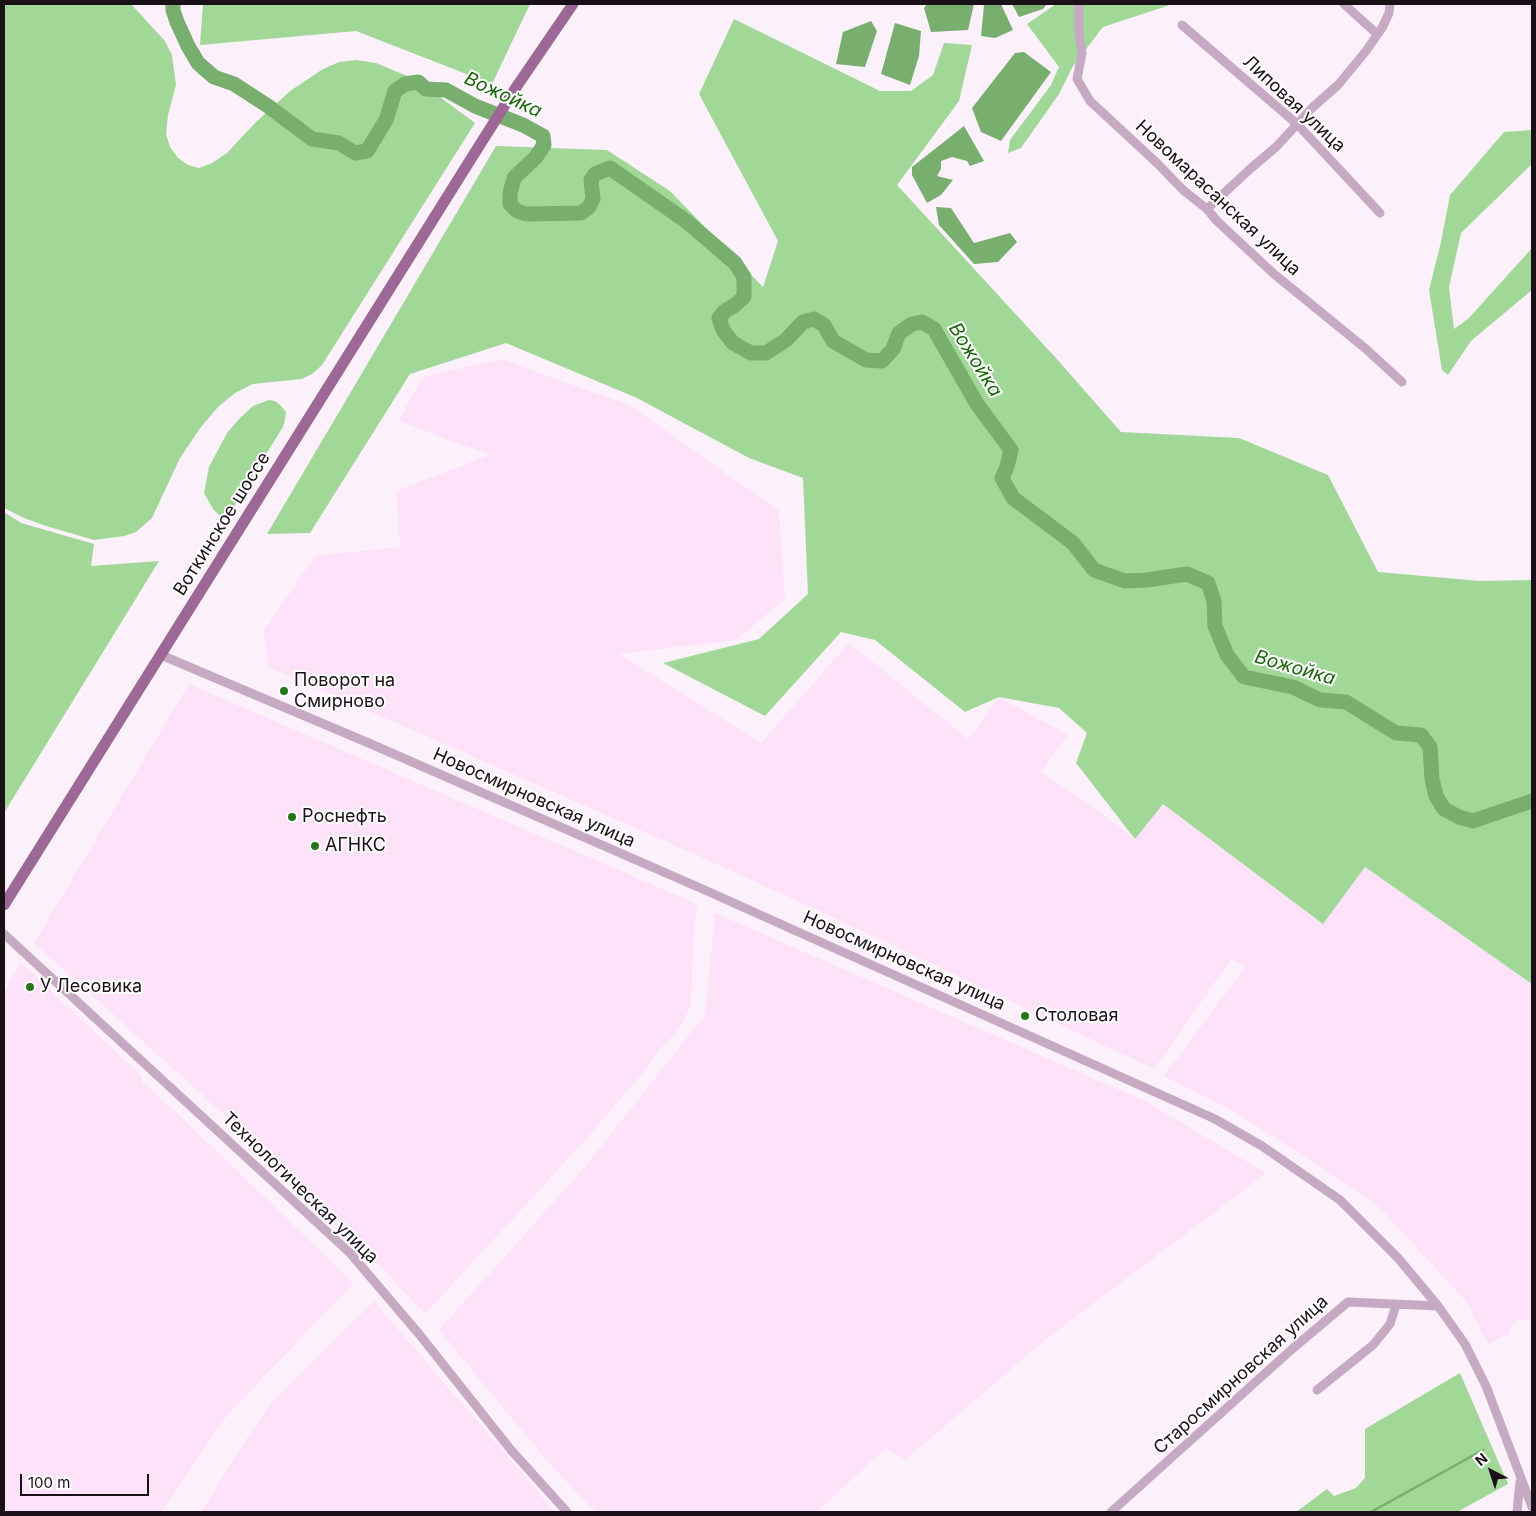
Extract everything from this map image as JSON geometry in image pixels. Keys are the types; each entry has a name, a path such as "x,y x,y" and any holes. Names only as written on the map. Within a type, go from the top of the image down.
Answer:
{"main road":[{"name":"Воткинское шоссе","path":"4,905 469,162 517,86 573,4"}],"street":[{"name":"Новомарасанская улица","path":"1078,4 1079,36 1082,53 1077,79 1094,104 1274,274 1402,382"},
{"path":"1344,4 1377,34"},
{"path":"1207,209 1276,147 1338,85 1366,51 1377,34 1389,13 1390,4"},
{"name":"Липовая улица","path":"1182,25 1297,124 1380,213"},
{"name":"Новосмирновская улица","path":"161,656 371,744 742,907 1215,1119 1262,1146 1340,1200 1398,1258 1438,1306 1465,1344 1486,1386 1532,1508"},
{"name":"Технологическая улица","path":"4,934 350,1253 419,1334 511,1450 567,1512"},
{"name":"Старосмирновская улица","path":"1111,1512 1291,1350 1348,1302 1438,1306"},
{"path":"1317,1390 1373,1345 1390,1324 1396,1305"},
{"name":"Новосмирновская улица","path":"1517,1512 1521,1479"}],"shaded area":[{"path":"4,4 131,4 165,41 172,55 176,85 168,115 166,134 170,147 178,158 188,165 199,168 212,163 227,153 255,123 290,91 323,69 339,62 356,60 376,63 417,80 475,123 322,365 312,374 302,379 253,384 235,393 218,407 201,427 180,458 152,518 136,532 124,536 94,540 46,526 4,508"},
{"path":"203,4 530,4 492,84 356,31 200,45"},
{"path":"927,4 974,4 968,30 931,32 924,8"},
{"path":"1001,4 1013,30 995,38 981,36 984,5"},
{"path":"1012,4 1047,4 1043,9 1019,17"},
{"path":"1056,4 1173,4 1103,27 1073,66 1059,94 1021,148 1008,153 1010,140 1051,85 1059,67 1027,24"},
{"path":"734,19 880,91 911,91 933,75 944,43 972,45 959,101 897,185 1121,432 1239,438 1328,475 1378,572 1480,581 1532,580 1532,984 1365,867 1323,924 1163,804 1135,839 1076,763 1087,733 1059,708 999,697 965,712 875,640 841,632 765,716 663,663 759,639 808,594 803,478 749,458 637,398 506,343 410,374 310,533 267,534 496,146 607,150 670,191 763,287 778,241 699,94"},
{"path":"871,21 877,31 865,67 836,64 843,32"},
{"path":"895,23 921,31 919,56 910,85 881,74"},
{"path":"1024,52 1051,72 1001,141 981,132 972,108 1015,53"},
{"path":"964,126 984,161 970,166 967,161 952,157 941,161 941,169 937,176 953,180 941,195 927,203 912,175 912,167"},
{"path":"1532,130 1532,164 1461,233 1449,287 1454,329 1469,318 1532,248 1532,290 1471,341 1448,375 1442,370 1429,290 1450,195 1504,132"},
{"path":"936,207 951,208 974,243 1010,233 1017,242 998,262 974,264 939,225"},
{"path":"501,359 631,406 779,511 785,599 736,640 619,654 761,743 849,643 968,739 999,697 1068,735 1041,772 1101,813 1134,839 1163,804 1323,924 1365,867 1532,984 1532,1319 1514,1321 1509,1334 1488,1344 1466,1301 1375,1203 1232,1110 1164,1076 1245,967 1231,959 1154,1069 848,924 681,848 269,667 263,632 315,556 400,547 396,491 490,455 398,421 423,377"},
{"path":"269,400 275,401 286,412 283,427 228,516 221,517 213,509 204,493 209,467 227,433 239,419 253,406"},
{"path":"4,512 21,523 94,544 91,566 159,561 4,813"},
{"path":"189,684 697,904 693,943 691,1006 678,1031 660,1049 650,1064 587,1138 425,1314 312,1194 34,943"},
{"path":"715,913 1145,1101 1266,1173 1045,1340 905,1460 886,1448 816,1512 596,1512 550,1464 439,1330 585,1167 705,1015"},
{"path":"21,963 142,1076 141,1087 145,1083 354,1283 227,1415 161,1512 4,1512 4,991"},
{"path":"374,1301 555,1512 201,1512 273,1400"},
{"path":"1460,1373 1508,1484 1457,1512 1296,1512 1327,1489 1334,1496 1356,1488 1365,1478 1365,1429"}],"waterway":[{"name":"Вожойка","path":"173,4 177,22 198,63 214,77 234,84 268,106 312,139 339,143 355,153 367,151 386,120 395,91 405,84 418,82 426,89 446,90 475,106 523,125 543,136 544,145 536,157 514,178 510,193 510,204 517,211 526,214 581,213 589,207 593,199 591,180 595,174 610,168 686,221 735,263 744,277 744,297 725,311 719,318 723,330 733,343 751,353 766,353 786,340 803,322 814,319 824,325 833,341 866,360 882,361 893,349 899,333 912,324 922,322 934,329 977,404 1011,450 1002,478 1013,498 1073,543 1094,570 1125,581 1187,574 1208,583 1214,601 1215,626 1227,655 1244,677 1293,687 1320,700 1346,702 1396,733 1421,735 1430,747 1432,779 1436,796 1444,809 1459,817 1473,821 1532,801"},
{"path":"1371,1512 1483,1450"}],"place":[{"name":"Поворот на Смирново","path":"284,691"},
{"name":"Роснефть","path":"292,817"},
{"name":"АГНКС","path":"315,846"},
{"name":"У Лесовика","path":"30,987"},
{"name":"Столовая","path":"1025,1016"}]}
